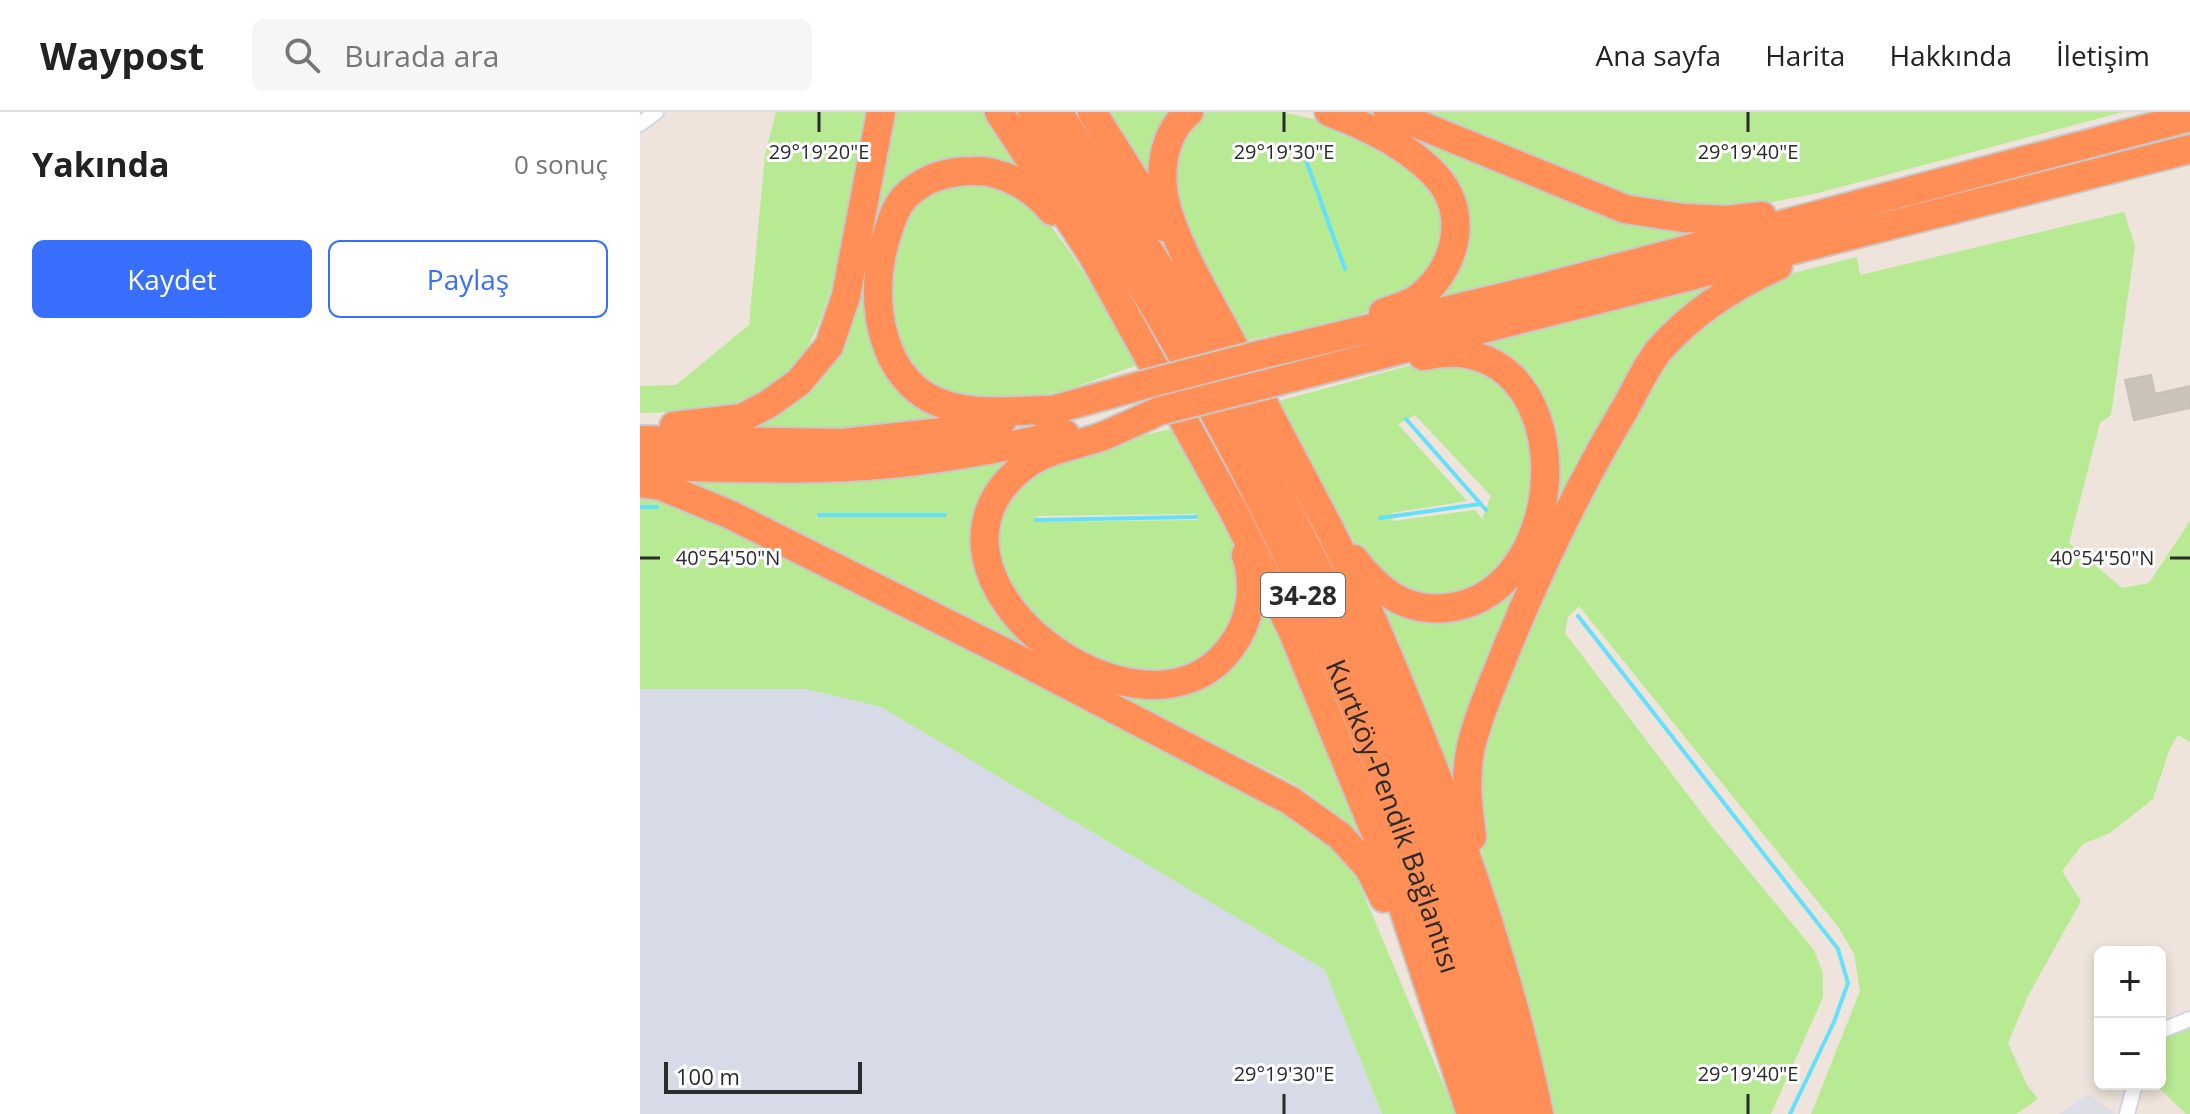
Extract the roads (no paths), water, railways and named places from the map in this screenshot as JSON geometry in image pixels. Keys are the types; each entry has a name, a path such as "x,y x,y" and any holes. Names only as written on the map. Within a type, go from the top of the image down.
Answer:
{"highway":[{"path":"640,430 742,418 799,382 829,346 846,296 881,112"},
{"path":"999,112 1093,256 1234,512 1292,630 1390,868 1471,1114"},
{"name":"Kurtköy-Pendik Bağlantısı","path":"1032,112 1113,237 1231,444 1332,656 1375,755 1418,871 1448,956 1495,1114"},
{"name":"Kurtköy-Pendik Bağlantısı","path":"1058,112 1184,305 1355,643 1395,739 1464,931 1507,1063 1520,1114"},
{"path":"1092,112 1196,275"},
{"path":"1189,112 1179,120 1165,151 1162,186 1169,217 1196,275 1329,527 1391,663 1446,798 1486,913 1523,1035 1539,1114"},
{"path":"640,466 813,468 891,464 976,452 1274,382 1421,296 1452,255 1455,210 1438,177 1420,160 1384,136 1329,112"},
{"path":"1388,112 1428,131 1625,209 1668,216 1727,220 1901,194"},
{"path":"1313,358 1537,289 2190,117"},
{"path":"1313,358 1828,242 2190,149"},
{"path":"1058,410 977,411 947,406 915,388 903,375 881,331 876,294 880,256 891,220 903,199 925,182 950,171 981,170 1006,176 1040,196 1093,256"},
{"path":"1486,913 1466,788 1470,750 1480,714 1510,641 1567,514 1658,352 1696,314 1722,296 1754,277 1828,242"},
{"path":"640,440 843,443 951,431 1058,410 1259,355 1398,362 1457,352 1499,366 1528,395 1543,435 1546,455 1543,500 1526,548 1513,572 1477,601 1435,609 1404,602 1387,594 1375,586 1329,527"},
{"path":"1159,411 1099,437 1045,454 1024,466 1005,486 986,522 985,544 988,567 996,587 1010,607 1050,648 1077,665 1137,684 1184,681 1210,668 1228,651 1242,632 1249,612 1249,563 1234,512"},
{"path":"640,483 661,486 731,515 1291,801 1340,836 1369,868 1430,991"}],"street":[{"path":"640,124 656,112"},
{"path":"2166,1029 2190,1019"},
{"path":"2127,1114 2133,1090"}],"waterway":[{"path":"1301,146 1345,269"},
{"path":"1406,419 1486,510"},
{"path":"1380,518 1480,504"},
{"path":"640,507 657,507"},
{"path":"819,515 945,515"},
{"path":"1036,520 1196,517"},
{"path":"1578,616 1838,949 1848,983 1834,1022 1790,1114"}]}
